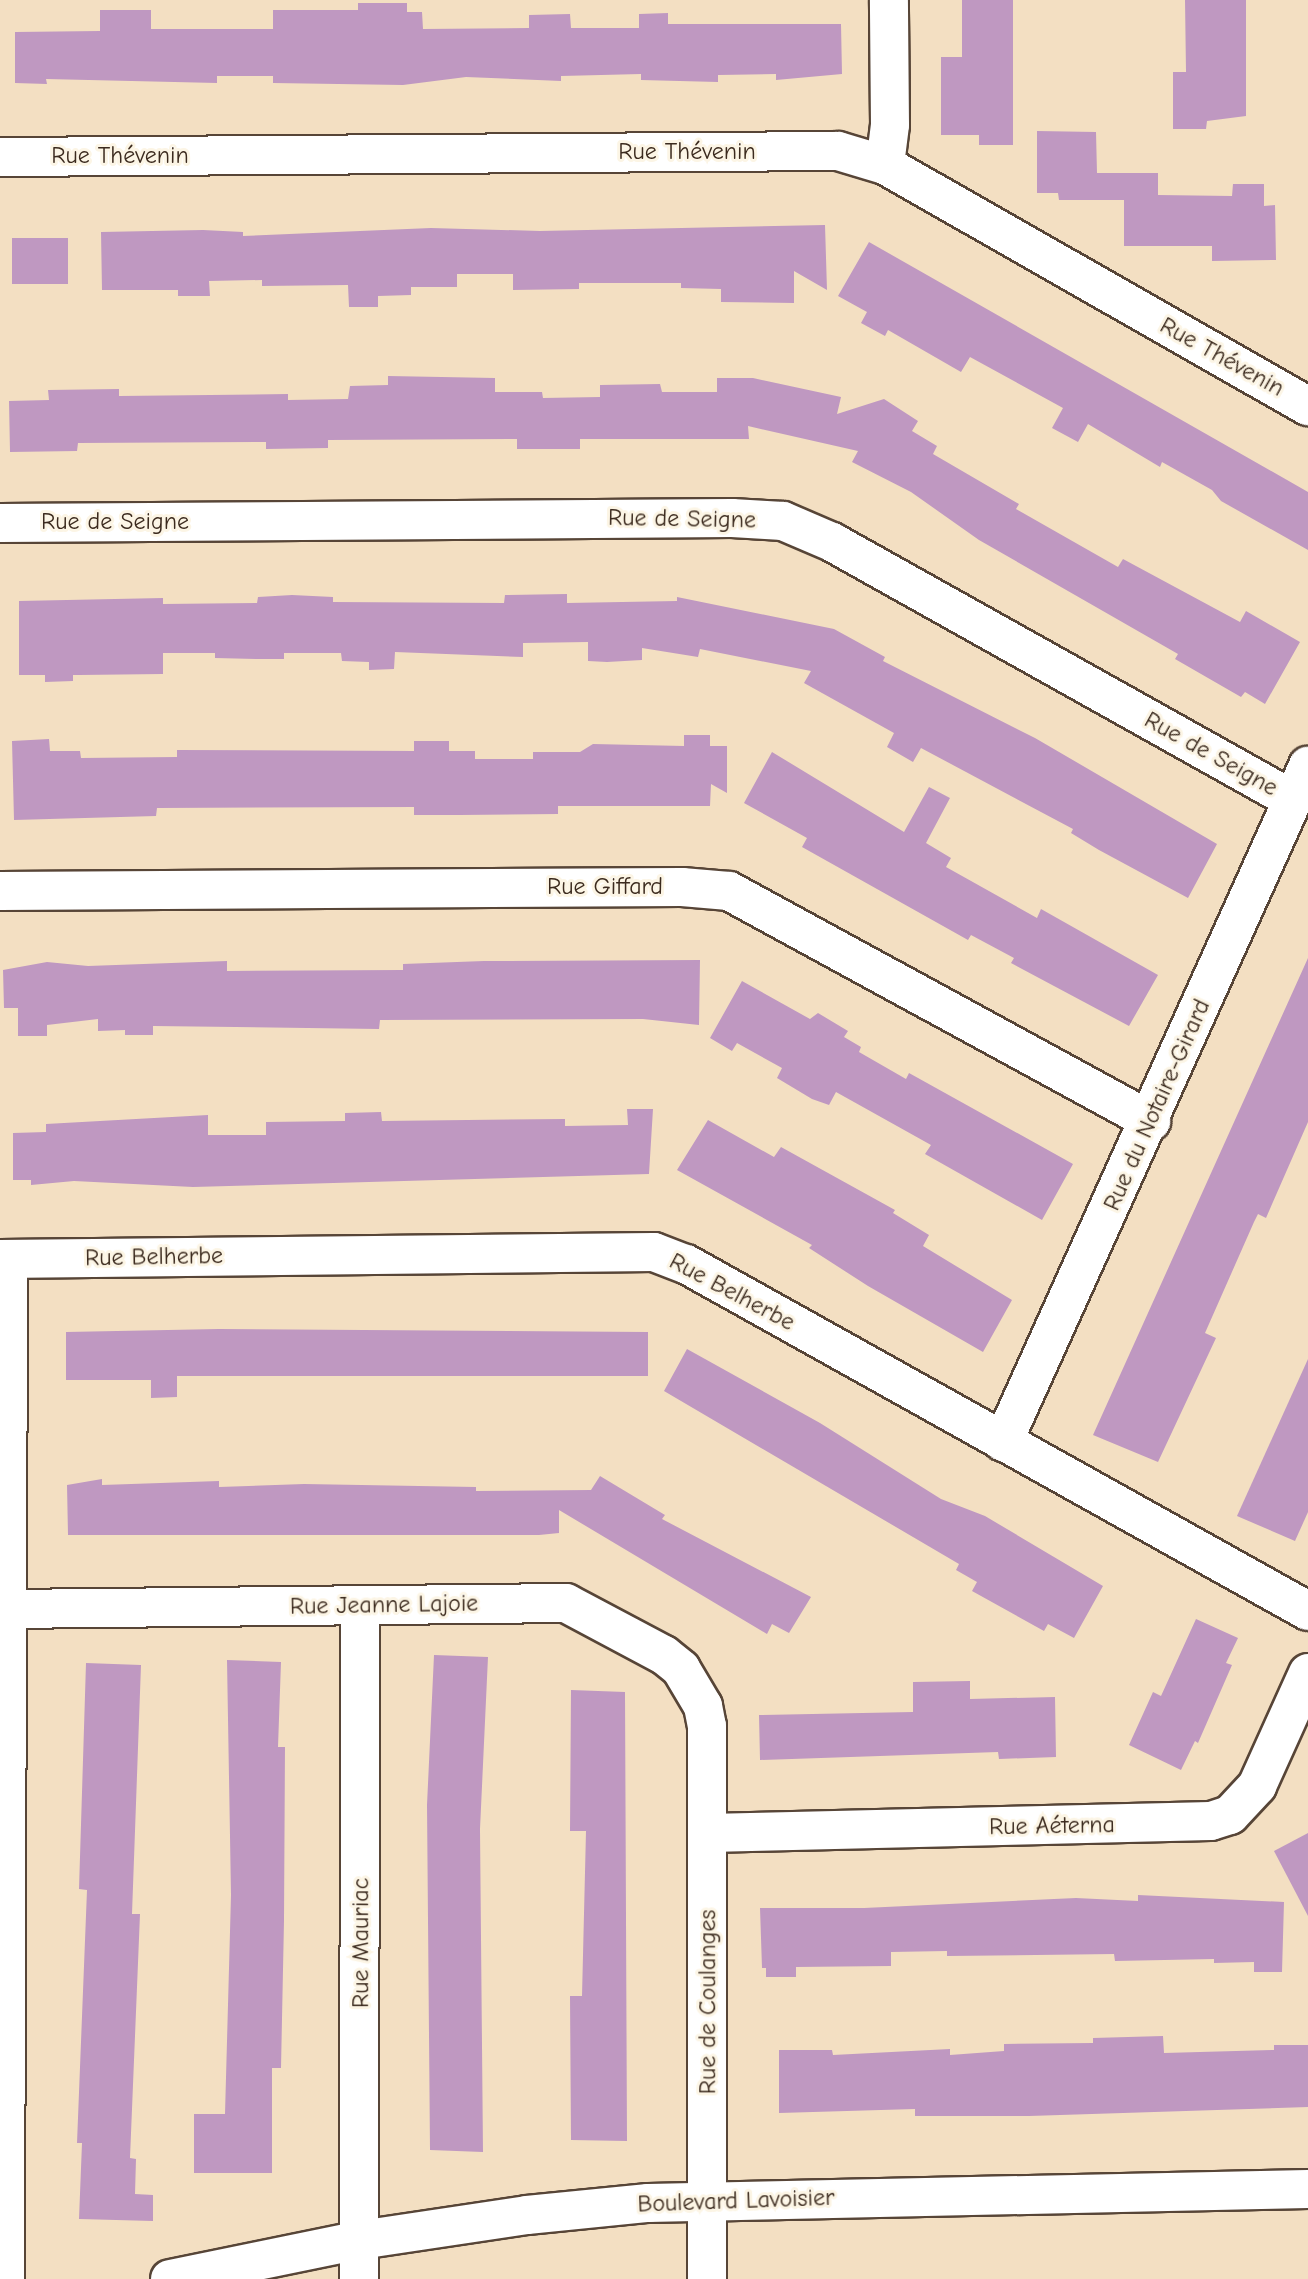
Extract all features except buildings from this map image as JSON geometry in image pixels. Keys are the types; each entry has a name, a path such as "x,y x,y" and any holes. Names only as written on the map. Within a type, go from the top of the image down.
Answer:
{"street":[{"path":"885,165 890,125 889,0"},
{"name":"Rue Thévenin","path":"0,157 838,151 885,165 1308,406"},
{"name":"Rue de Seigne","path":"0,523 732,518 783,521 832,542 1300,783"},
{"name":"Rue du Notaire-Girard","path":"1003,1442 1151,1121 1300,783"},
{"name":"Rue Giffard","path":"0,891 682,887 729,891 1151,1121"},
{"name":"Rue Belherbe","path":"4,1259 654,1252 686,1264 1308,1611"},
{"path":"4,1259 5,2279"},
{"name":"Rue Jeanne Lajoie","path":"6,1609 566,1603 664,1655 681,1669 703,1706 707,1726"},
{"name":"Rue Mauriac","path":"359,2279 360,1606"},
{"name":"Rue Aéterna","path":"709,1833 1211,1821 1230,1815 1257,1786 1308,1673"},
{"name":"Rue de Coulanges","path":"707,1726 707,2279"},
{"name":"Boulevard Lavoisier","path":"170,2279 360,2240 527,2215 707,2199 1308,2189"}]}
